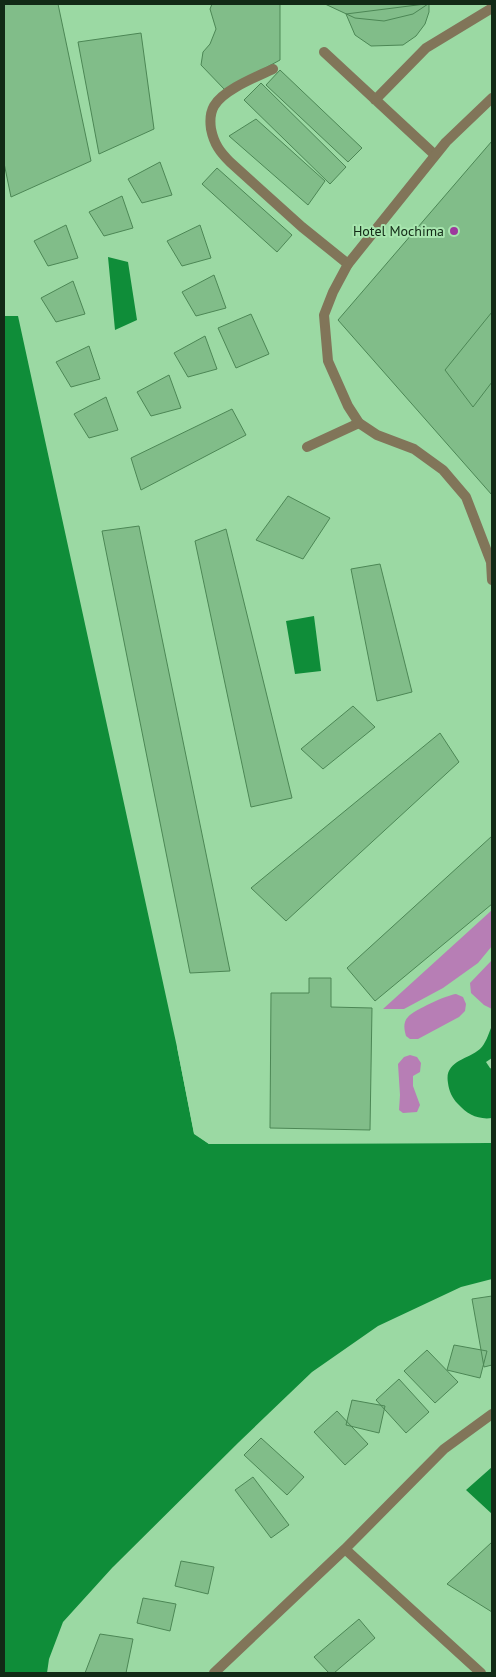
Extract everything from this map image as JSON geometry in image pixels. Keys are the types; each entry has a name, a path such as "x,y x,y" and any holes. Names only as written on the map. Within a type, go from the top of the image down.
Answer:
{"street":[{"path":"375,100 426,48 492,8"},
{"path":"324,52 435,155"},
{"path":"273,69 241,84 214,105 210,124 213,140 219,152 302,227 348,264"},
{"path":"492,98 446,142 348,264 332,292 324,315 328,361 348,406 359,423 376,435 414,448 443,470 466,497 491,562 492,580"},
{"path":"307,447 359,423"},
{"path":"214,1673 345,1549 444,1449 492,1414"},
{"path":"345,1549 481,1673"}],"shaded area":[{"path":"108,257 128,262 137,320 115,330"},
{"path":"4,316 18,316 194,1133 209,1144 492,1143 492,1279 461,1287 378,1326 312,1372 112,1568 63,1622 49,1659 47,1673 4,1673"},
{"path":"314,616 321,671 295,674 286,621"},
{"path":"492,910 492,946 478,963 443,988 404,1009 383,1009"},
{"path":"492,960 492,1009 484,1005 471,993 470,983"},
{"path":"456,994 463,997 466,1004 465,1011 459,1017 418,1039 410,1039 406,1036 405,1023 411,1014 431,1003"},
{"path":"491,1028 492,1058 486,1062 492,1069 492,1118 482,1118 469,1113 456,1102 449,1089 448,1076 449,1070 453,1065 480,1049"},
{"path":"410,1055 417,1057 421,1063 420,1072 413,1076 413,1086 420,1105 417,1112 403,1113 399,1110 398,1064 404,1057"},
{"path":"492,1467 492,1514 466,1490"}],"pier":[{"path":"177,1047 179,1047 196,1132 210,1141 492,1140 492,1143 209,1144 194,1134"}],"building":[{"path":"4,4 58,4 91,161 11,197 4,163"},
{"path":"212,4 280,4 280,60 225,90 201,65 203,52 210,44 216,29 210,9"},
{"path":"325,4 428,4 413,14 384,21 355,18"},
{"path":"429,4 429,12 425,24 416,36 403,45 371,46 355,35 346,14"},
{"path":"141,33 154,129 99,154 78,42"},
{"path":"280,70 362,148 348,162 266,85"},
{"path":"261,83 346,167 330,184 244,100"},
{"path":"256,119 325,181 308,205 229,136"},
{"name":"Hotel Mochima","path":"492,141 492,495 338,320"},
{"path":"160,162 172,195 142,203 128,179"},
{"path":"217,168 292,235 277,252 202,184"},
{"path":"122,196 133,228 104,236 89,212"},
{"path":"66,225 78,258 48,266 34,241"},
{"path":"200,225 211,258 182,266 167,241"},
{"path":"214,275 226,308 196,316 182,292"},
{"path":"73,281 85,314 56,322 41,298"},
{"path":"492,312 492,382 473,407 445,370"},
{"path":"251,314 269,354 236,368 218,328"},
{"path":"205,336 217,369 188,377 174,353"},
{"path":"89,346 100,379 71,387 56,362"},
{"path":"169,375 181,408 151,416 137,392"},
{"path":"106,397 118,430 89,438 74,414"},
{"path":"232,409 246,435 141,490 131,458"},
{"path":"288,496 330,518 303,559 256,540"},
{"path":"139,526 230,971 190,973 102,531"},
{"path":"226,529 292,798 251,807 195,541"},
{"path":"380,564 412,692 377,701 351,569"},
{"path":"353,706 375,727 323,769 301,749"},
{"path":"440,733 459,762 286,921 251,888"},
{"path":"492,836 492,904 375,1001 347,968"},
{"path":"309,978 331,978 331,1007 372,1008 370,1130 270,1128 271,993 309,993"},
{"path":"492,1296 492,1365 484,1367 472,1299"},
{"path":"454,1345 487,1351 480,1378 447,1370"},
{"path":"427,1350 458,1382 435,1403 404,1371"},
{"path":"399,1379 429,1412 406,1433 376,1400"},
{"path":"352,1400 385,1406 379,1433 346,1425"},
{"path":"337,1411 368,1444 345,1465 314,1432"},
{"path":"261,1438 304,1477 287,1495 244,1455"},
{"path":"253,1477 289,1525 271,1538 235,1490"},
{"path":"492,1542 492,1612 447,1584"},
{"path":"181,1561 214,1567 208,1594 175,1586"},
{"path":"143,1598 176,1604 170,1631 137,1623"},
{"path":"359,1619 375,1638 334,1673 329,1673 314,1657"},
{"path":"100,1634 133,1639 126,1673 85,1673"}],"place":[{"name":"Hotel Mochima","path":"454,231"}]}
